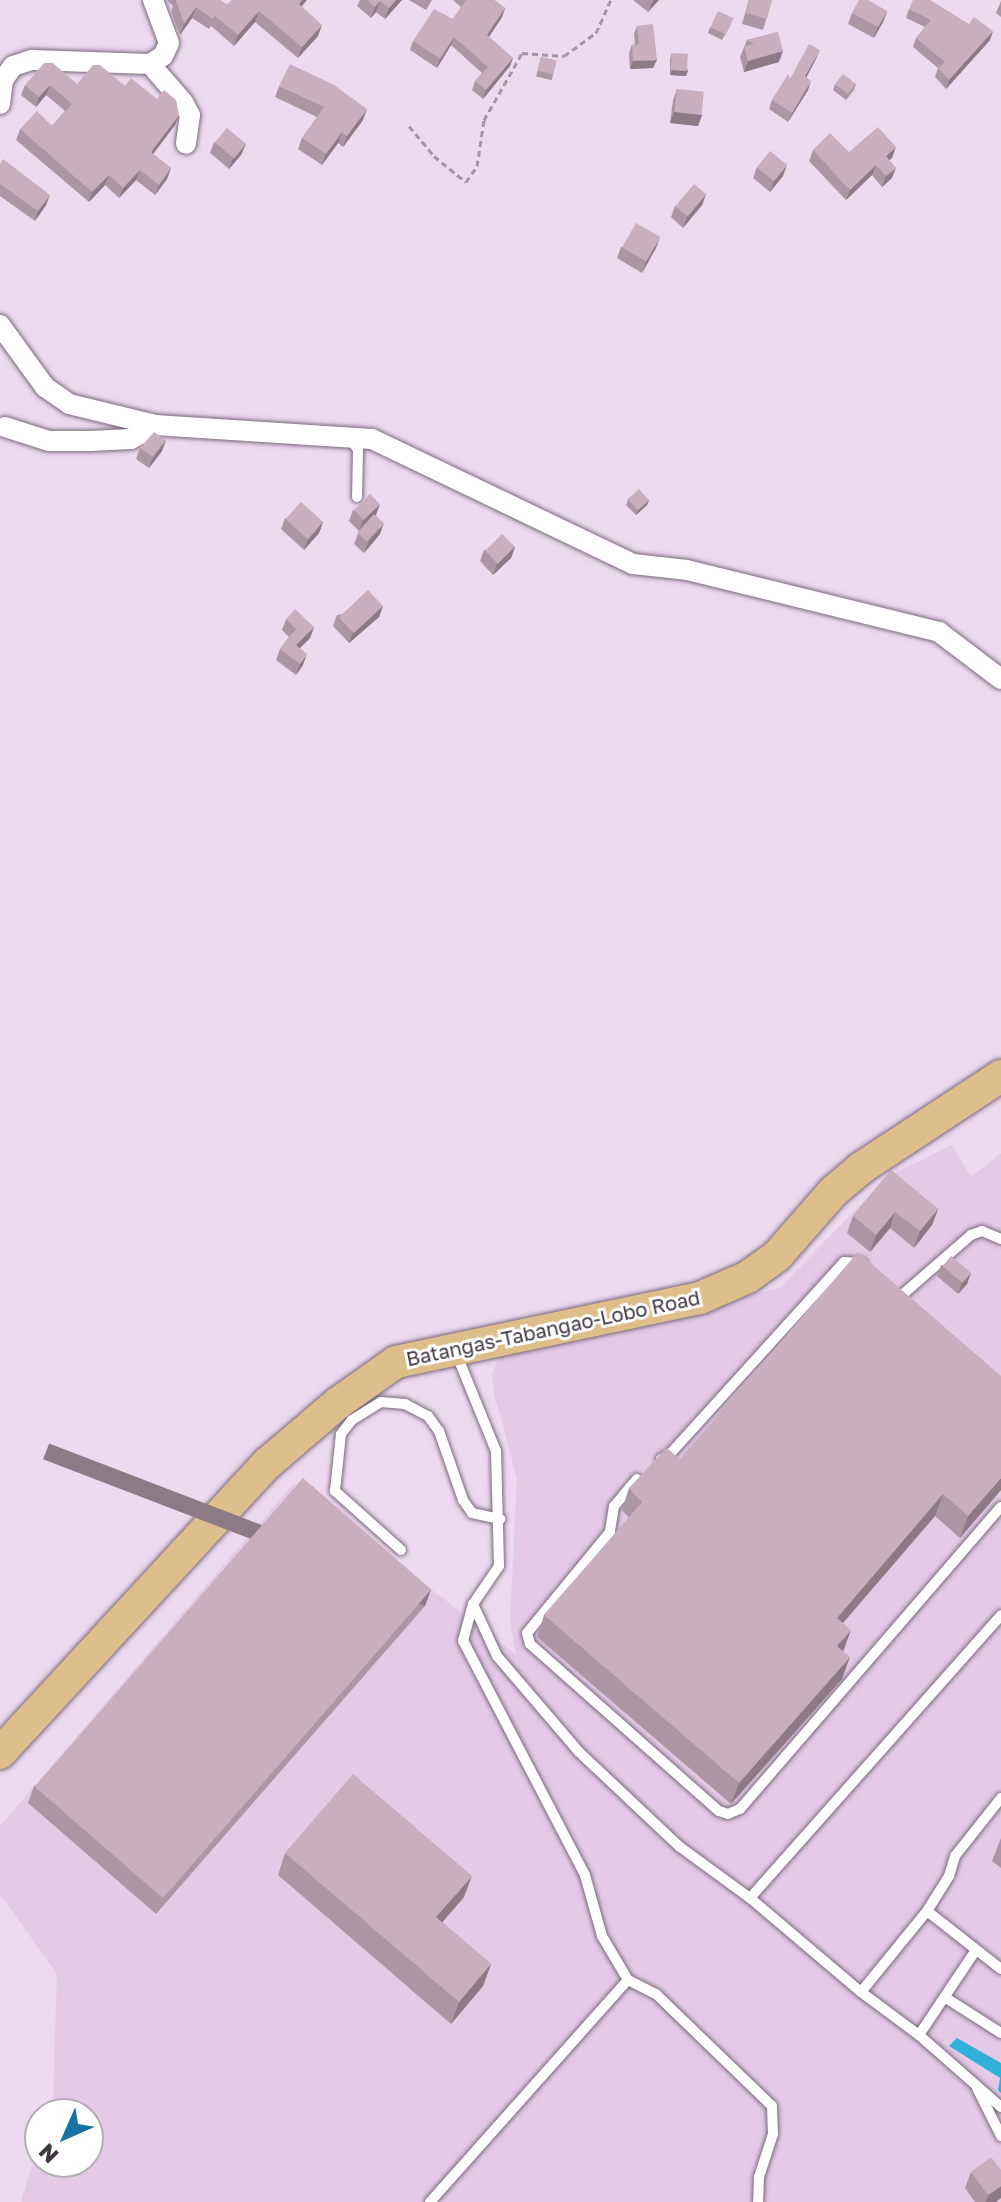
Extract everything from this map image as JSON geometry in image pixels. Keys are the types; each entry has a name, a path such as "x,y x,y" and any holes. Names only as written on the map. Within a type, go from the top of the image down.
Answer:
{"main road":[{"name":"Batangas-Tabangao-Lobo Road","path":"0,1753 268,1463 338,1403 396,1362 700,1298 748,1277 777,1256 834,1191 861,1168 1001,1076"}],"street":[{"path":"0,104 3,80 13,66 32,60 150,64 163,56 169,43 153,0"},
{"path":"150,64 183,102 190,115 186,144"},
{"path":"0,325 45,387 69,404 155,425 372,439 633,564 687,570 939,632 1001,679"},
{"path":"5,427 49,441 90,441 131,439 155,425"}],"lane":[{"path":"349,436 358,450 357,497"},
{"path":"902,1295 971,1235 982,1231 1001,1239"},
{"path":"651,1465 670,1454 844,1262 862,1263 872,1271"},
{"path":"892,1287 915,1305"},
{"path":"454,1348 479,1402 496,1451 500,1519 499,1566 473,1604 463,1641 585,1875 602,1936 628,1980 656,1994 772,2106 773,2134 759,2177 758,2202"},
{"path":"401,1550 335,1491 341,1434 352,1420 381,1402 405,1404 428,1416 439,1431 463,1500 472,1513 500,1519"},
{"path":"642,1475 614,1506 610,1532 527,1633 530,1644 719,1811 728,1814 740,1809 1001,1507"},
{"path":"473,1604 497,1656 578,1751 680,1847 750,1898 861,1992 919,2035 1001,2107"},
{"path":"750,1898 1001,1615"},
{"path":"861,1992 927,1911 949,1876 955,1856 1001,1798"},
{"path":"927,1911 1001,1969"},
{"path":"919,2035 976,1950"},
{"path":"430,2202 628,1980"},
{"path":"946,1998 1001,2033"},
{"path":"976,2085 1001,2136"}],"path":[{"path":"409,126 434,156 466,182 477,166 484,120 522,53 564,56 596,33 611,0"}],"shaded area":[{"path":"952,1145 971,1177 1001,1153 1001,2202 21,2202 28,2178 104,2178 104,2098 52,2098 57,1974 0,1894 0,1826 294,1483 516,1655 510,1620 517,1479 494,1393 492,1374 498,1359 512,1347 780,1288 887,1177"}],"water":[{"path":"957,2038 1001,2063 1001,2093 998,2090 1000,2078 949,2046"}],"building":[{"path":"176,0 220,0 227,5 232,0 302,0 299,4 322,25 302,47 259,11 238,35 215,16 213,19 196,7 184,24"},
{"path":"367,0 396,0 389,8 380,1 375,7"},
{"path":"466,0 494,0 505,8 487,35 513,58 486,90 475,81 488,67 454,37 440,59 413,41 434,9 453,19"},
{"path":"750,0 772,0 767,19 746,13"},
{"path":"859,0 868,0 887,11 878,27 852,13"},
{"path":"913,0 930,0 969,24 974,17 993,31 949,80 938,68 945,62 916,38 931,20 909,9"},
{"path":"718,11 733,18 726,34 710,27"},
{"path":"653,24 657,60 633,61 632,45 639,44 637,26"},
{"path":"778,32 783,51 748,61 744,46 754,44 747,40"},
{"path":"809,44 820,50 805,76 811,81 792,113 772,100 788,74 790,79"},
{"path":"672,53 688,54 687,71 671,70"},
{"path":"541,57 557,61 553,74 538,71"},
{"path":"44,63 53,63 77,84 93,65 100,65 125,86 131,78 157,99 164,90 176,100 179,115 151,152 171,168 159,185 140,170 123,188 109,175 92,192 20,129 37,111 52,126 72,104 50,85 39,97 25,85"},
{"path":"290,64 334,85 367,109 347,136 342,132 326,154 302,138 324,107 279,86"},
{"path":"843,74 856,84 848,94 835,84"},
{"path":"677,89 704,92 701,115 675,112"},
{"path":"878,127 896,147 886,156 896,168 886,176 876,165 850,190 813,150 830,133 849,152"},
{"path":"227,128 246,144 234,159 215,143"},
{"path":"770,151 787,165 774,181 757,167"},
{"path":"3,159 50,195 38,211 0,184"},
{"path":"694,184 706,194 688,216 675,206"},
{"path":"636,223 660,237 646,261 622,247"},
{"path":"154,432 166,440 153,457 140,448"},
{"path":"639,489 649,500 638,510 628,499"},
{"path":"370,494 380,504 364,520 354,510"},
{"path":"301,502 323,522 308,539 286,519"},
{"path":"374,514 384,523 367,541 357,533"},
{"path":"502,534 515,547 498,564 485,551"},
{"path":"368,590 383,606 354,633 339,617"},
{"path":"295,609 314,627 296,645 307,654 300,664 280,649 296,629 286,619"},
{"path":"891,1170 938,1209 920,1231 895,1212 876,1235 853,1216"},
{"path":"858,1252 1001,1376 1001,1478 968,1516 943,1494 837,1618 851,1630 837,1646 850,1657 739,1783 544,1615 642,1502 629,1488 667,1448 680,1459"},
{"path":"951,1256 971,1273 963,1283 943,1266"},
{"path":"303,1478 431,1590 163,1898 35,1787"},
{"path":"353,1774 472,1876 436,1917 491,1964 459,2002 285,1853"},
{"path":"991,2157 1001,2170 1001,2186 988,2195 971,2172"}]}
